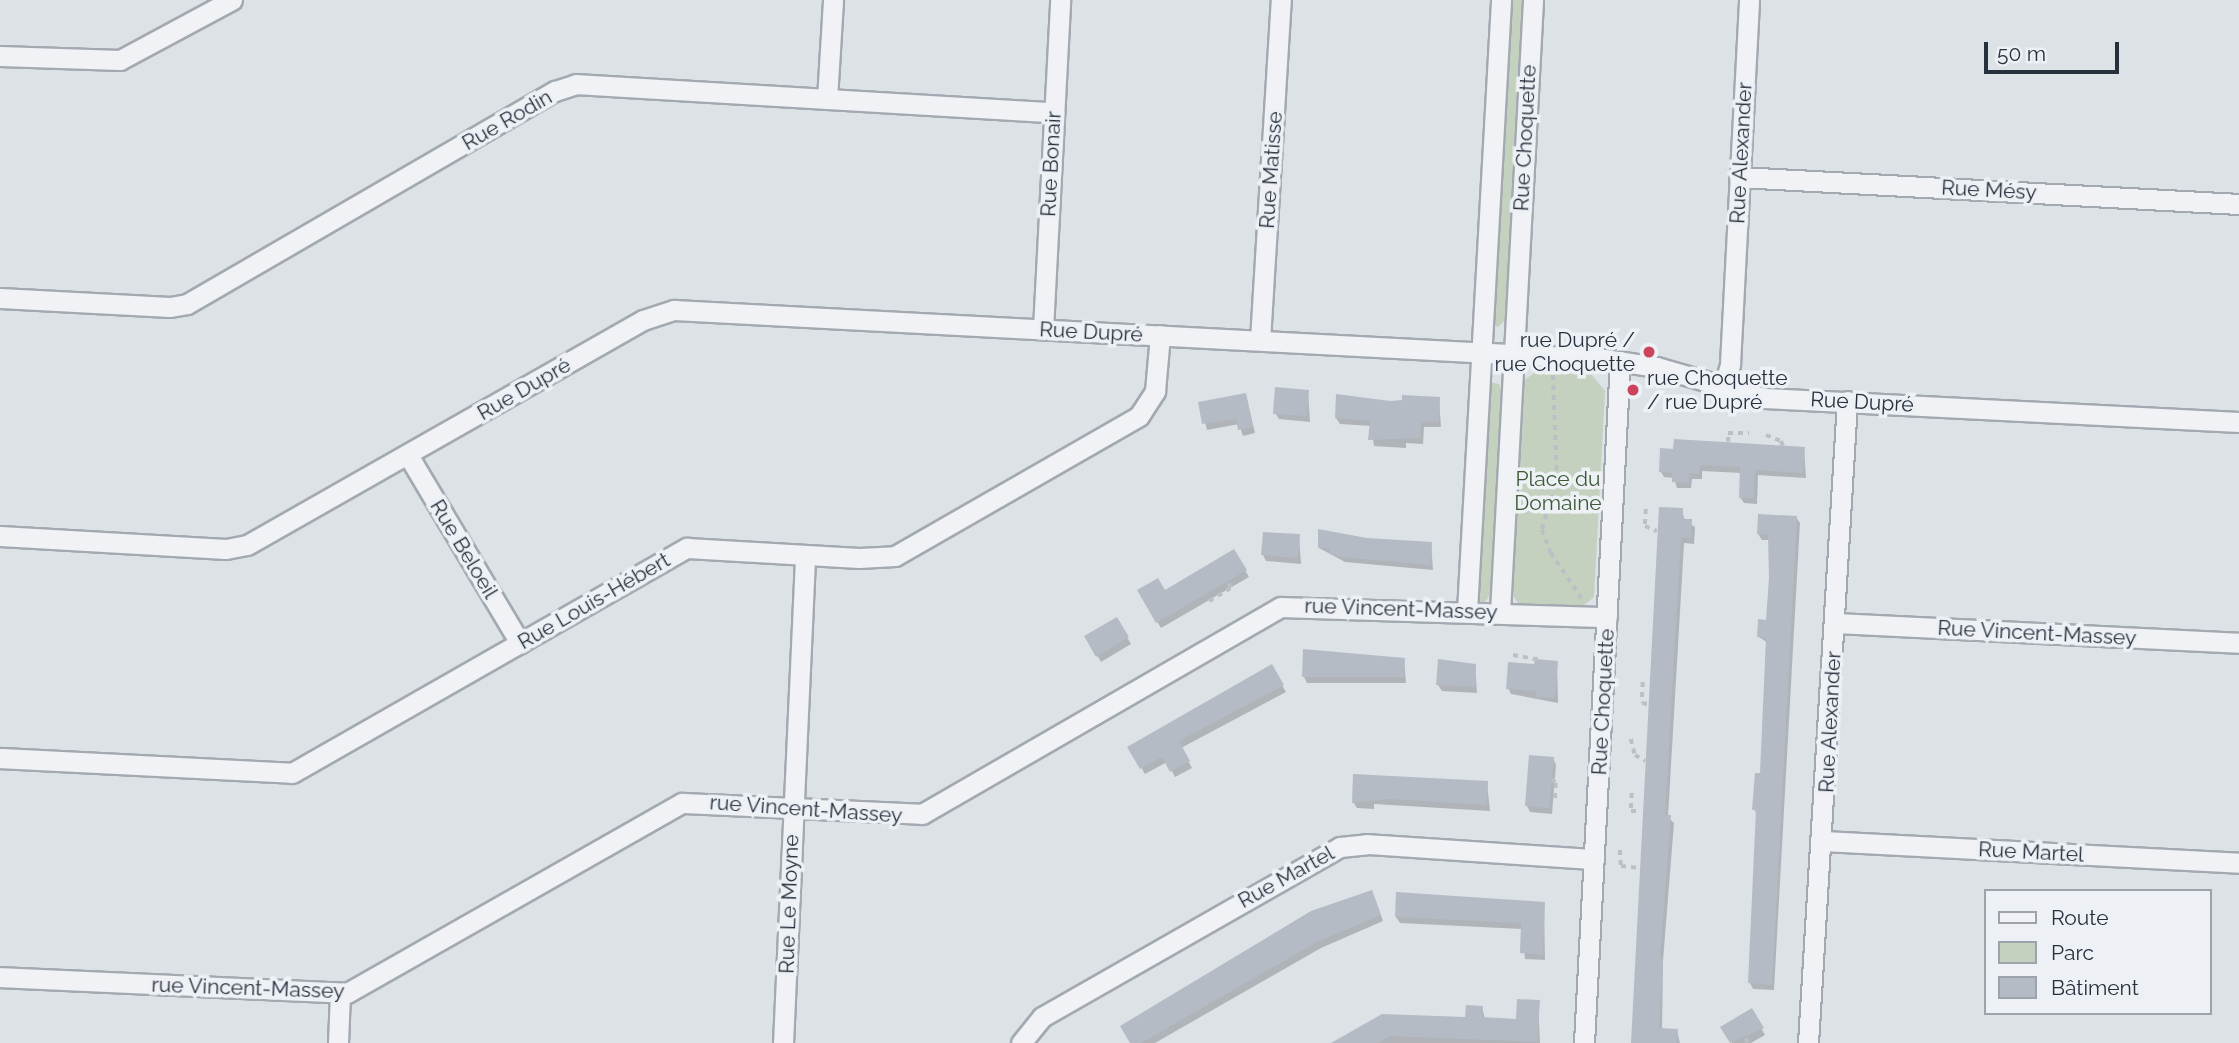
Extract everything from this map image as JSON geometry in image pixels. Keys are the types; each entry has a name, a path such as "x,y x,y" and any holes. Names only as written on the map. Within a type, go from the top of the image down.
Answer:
{"street":[{"path":"0,57 120,61 232,0"},
{"path":"827,99 833,0"},
{"name":"Rue Bonair","path":"1044,329 1060,0"},
{"name":"Rue Matisse","path":"1260,340 1281,0"},
{"name":"Rue Choquette","path":"1467,611 1501,0"},
{"name":"Rue Choquette","path":"1500,612 1533,0"},
{"name":"Rue Alexander","path":"1723,389 1730,364 1749,0"},
{"name":"Rue Rodin","path":"0,298 158,306 187,304 555,91 576,84 1054,112"},
{"name":"Rue Mésy","path":"1739,177 2239,204"},
{"name":"Rue Dupré","path":"0,536 240,547 408,455 643,320 666,311 1260,340 1620,361 1665,369 1723,389 1764,398 2239,422"},
{"name":"Rue Louis-Hébert","path":"0,758 292,773 687,548 881,558 902,553 1133,420 1153,397 1160,335"},
{"name":"Rue Choquette","path":"1584,1043 1620,361"},
{"name":"Rue Alexander","path":"1808,1043 1823,841 1847,401"},
{"name":"Rue Beloeil","path":"408,455 520,643"},
{"name":"Rue Le Moyne","path":"783,1043 805,556"},
{"name":"rue Vincent-Massey","path":"0,977 340,994 365,986 676,806 696,801 922,814 1281,607 1607,617"},
{"name":"Rue Vincent-Massey","path":"1835,623 2239,643"},
{"name":"Rue Martel","path":"1823,841 2239,863"},
{"name":"Rue Martel","path":"1021,1043 1042,1017 1340,847 1367,844 1594,859"},
{"path":"338,1043 340,994"}],"path":[{"path":"1553,372 1557,476 1542,530 1551,553 1588,606"},
{"path":"1728,442 1728,433 1749,433"},
{"path":"1766,435 1782,441 1784,449"},
{"path":"1646,509 1646,526 1657,531"},
{"path":"1209,601 1231,588 1227,582"},
{"path":"1513,655 1540,660"},
{"path":"1643,682 1642,704 1648,704"},
{"path":"1631,739 1635,755 1645,761"},
{"path":"1552,779 1556,783 1555,802"},
{"path":"1632,793 1631,811 1642,811"},
{"path":"1620,850 1621,866 1639,868"}],"green space":[{"path":"1506,0 1523,0 1505,320 1498,327 1491,325"},
{"name":"Place du Domaine","path":"1536,372 1592,375 1605,391 1594,597 1582,607 1519,604 1510,592 1521,382"},
{"path":"1489,382 1499,384 1502,391 1490,595 1484,603 1476,601"}],"building":[{"path":"1275,387 1309,390 1307,416 1273,414"},
{"path":"1246,393 1253,427 1238,430 1236,419 1202,424 1198,402"},
{"path":"1336,394 1390,401 1402,400 1402,395 1440,397 1439,422 1421,421 1420,438 1368,440 1370,421 1335,418"},
{"path":"1674,439 1805,447 1803,473 1755,470 1754,498 1739,498 1740,467 1700,465 1699,474 1689,473 1689,483 1672,482 1672,473 1659,472 1660,448 1673,449"},
{"path":"1659,507 1683,508 1683,519 1692,519 1691,538 1681,537 1665,815 1671,815 1660,958 1663,959 1659,1028 1678,1029 1677,1043 1631,1043"},
{"path":"1758,514 1797,516 1772,985 1748,983 1756,810 1752,810 1755,773 1760,773 1766,638 1757,637 1758,619 1766,620 1769,578 1768,535 1757,534"},
{"path":"1318,529 1367,538 1432,542 1431,565 1340,557 1329,553 1330,549 1318,548"},
{"path":"1263,532 1300,534 1298,558 1261,555"},
{"path":"1234,549 1247,570 1156,623 1137,590 1158,578 1165,590"},
{"path":"1117,617 1129,637 1096,657 1084,636"},
{"path":"1303,649 1405,658 1404,677 1302,677"},
{"path":"1438,659 1476,664 1475,687 1436,685"},
{"path":"1535,659 1558,661 1555,698 1536,697 1536,691 1506,689 1508,662 1534,664"},
{"path":"1272,664 1284,685 1179,741 1190,761 1170,772 1162,757 1140,769 1127,747"},
{"path":"1529,755 1554,757 1549,808 1525,806"},
{"path":"1353,774 1488,781 1487,805 1389,799 1352,803"},
{"path":"1372,890 1381,915 1317,942 1141,1043 1130,1043 1120,1026 1311,911"},
{"path":"1396,892 1545,902 1543,955 1520,953 1521,923 1395,917"},
{"path":"1517,999 1540,1000 1537,1042 1390,1036 1377,1043 1331,1043 1382,1014 1465,1017 1466,1005 1483,1006 1482,1017 1516,1019"},
{"path":"1752,1008 1764,1028 1730,1043 1720,1027"}],"place":[{"name":"rue Dupré / rue Choquette","path":"1649,352"},
{"name":"rue Choquette / rue Dupré","path":"1633,390"}]}
